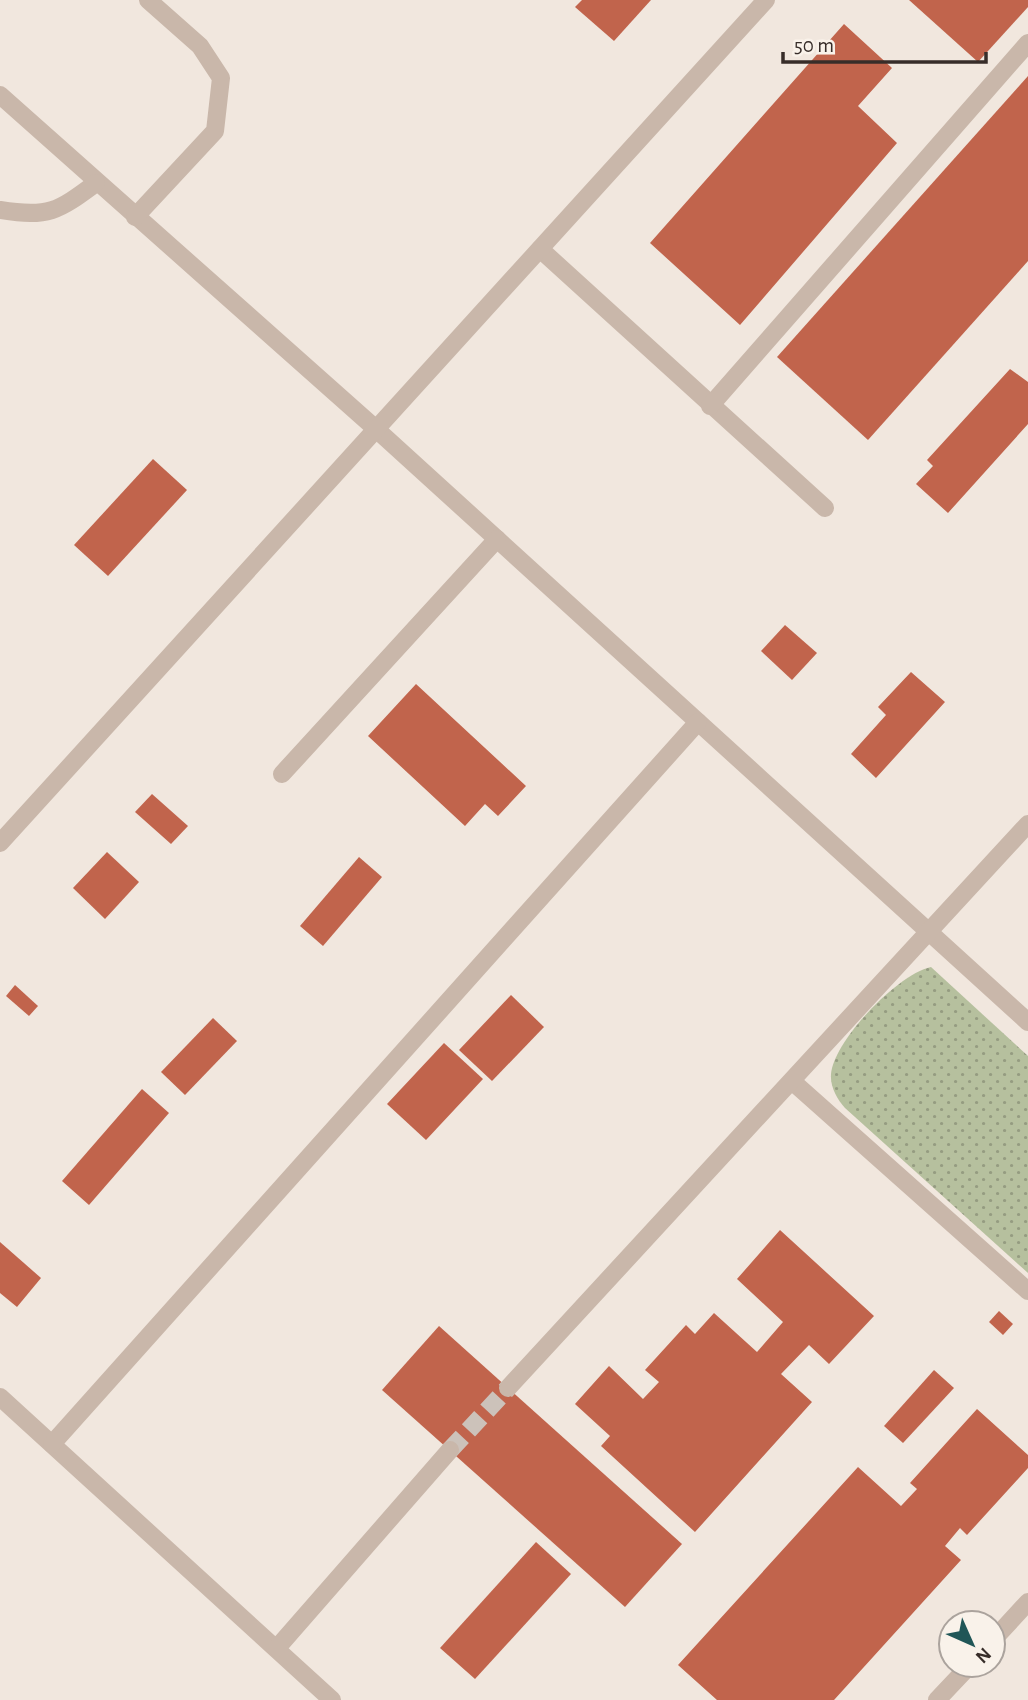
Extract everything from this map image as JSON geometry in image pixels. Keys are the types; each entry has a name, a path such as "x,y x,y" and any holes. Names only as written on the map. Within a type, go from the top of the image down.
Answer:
{"lane":[{"path":"135,217 215,131 221,78 200,46 148,0"},
{"path":"0,843 766,0"},
{"path":"710,405 1028,43"},
{"path":"0,95 376,429 1028,1022"},
{"path":"0,210 19,213 58,211 96,183"},
{"path":"540,249 825,508"},
{"path":"282,774 497,539"},
{"path":"52,1444 698,722"},
{"path":"508,1388 793,1082 1028,824"},
{"path":"793,1082 1028,1292"},
{"path":"0,1397 332,1700"},
{"path":"277,1648 450,1450"},
{"path":"1007,1625 1028,1602"},
{"path":"937,1700 957,1679"}],"green space":[{"path":"931,967 1028,1056 1028,1273 845,1108 833,1088 831,1074 835,1060 855,1027 902,982"}],"building":[{"path":"582,0 651,0 614,41 575,7"},
{"path":"909,0 1028,0 1028,7 978,62"},
{"path":"844,24 892,68 858,106 897,143 740,325 650,243"},
{"path":"1028,76 1028,261 868,440 777,357"},
{"path":"1010,369 1028,382 1028,424 948,513 916,484 933,466 927,460"},
{"path":"153,459 187,490 108,576 74,545"},
{"path":"785,625 817,653 792,680 761,651"},
{"path":"911,672 945,702 876,778 851,754 886,715 878,707"},
{"path":"416,684 526,786 498,816 485,804 465,826 368,736"},
{"path":"152,794 188,826 171,844 135,812"},
{"path":"107,852 139,882 105,919 73,888"},
{"path":"359,857 382,877 323,946 300,926"},
{"path":"15,985 38,1006 29,1016 6,996"},
{"path":"511,995 544,1027 492,1081 459,1050"},
{"path":"213,1018 237,1041 185,1095 161,1072"},
{"path":"444,1043 483,1079 426,1140 387,1104"},
{"path":"142,1089 169,1113 89,1205 62,1181"},
{"path":"780,1230 874,1316 829,1364 809,1345 781,1374 812,1402 695,1532 601,1446 610,1436 575,1404 609,1366 643,1399 659,1382 645,1370 686,1325 695,1334 714,1313 757,1352 783,1322 737,1279"},
{"path":"0,1242 41,1278 17,1307 0,1293"},
{"path":"999,1311 1013,1324 1003,1335 989,1322"},
{"path":"439,1326 682,1544 625,1607 382,1390"},
{"path":"934,1370 954,1388 903,1443 884,1426"},
{"path":"977,1409 1028,1455 1028,1468 967,1535 960,1528 945,1546 961,1560 834,1700 717,1700 678,1665 858,1467 901,1506 917,1489 910,1483"},
{"path":"536,1542 571,1574 475,1679 440,1648"}],"tunnel":[{"path":"450,1450 508,1388"}]}
